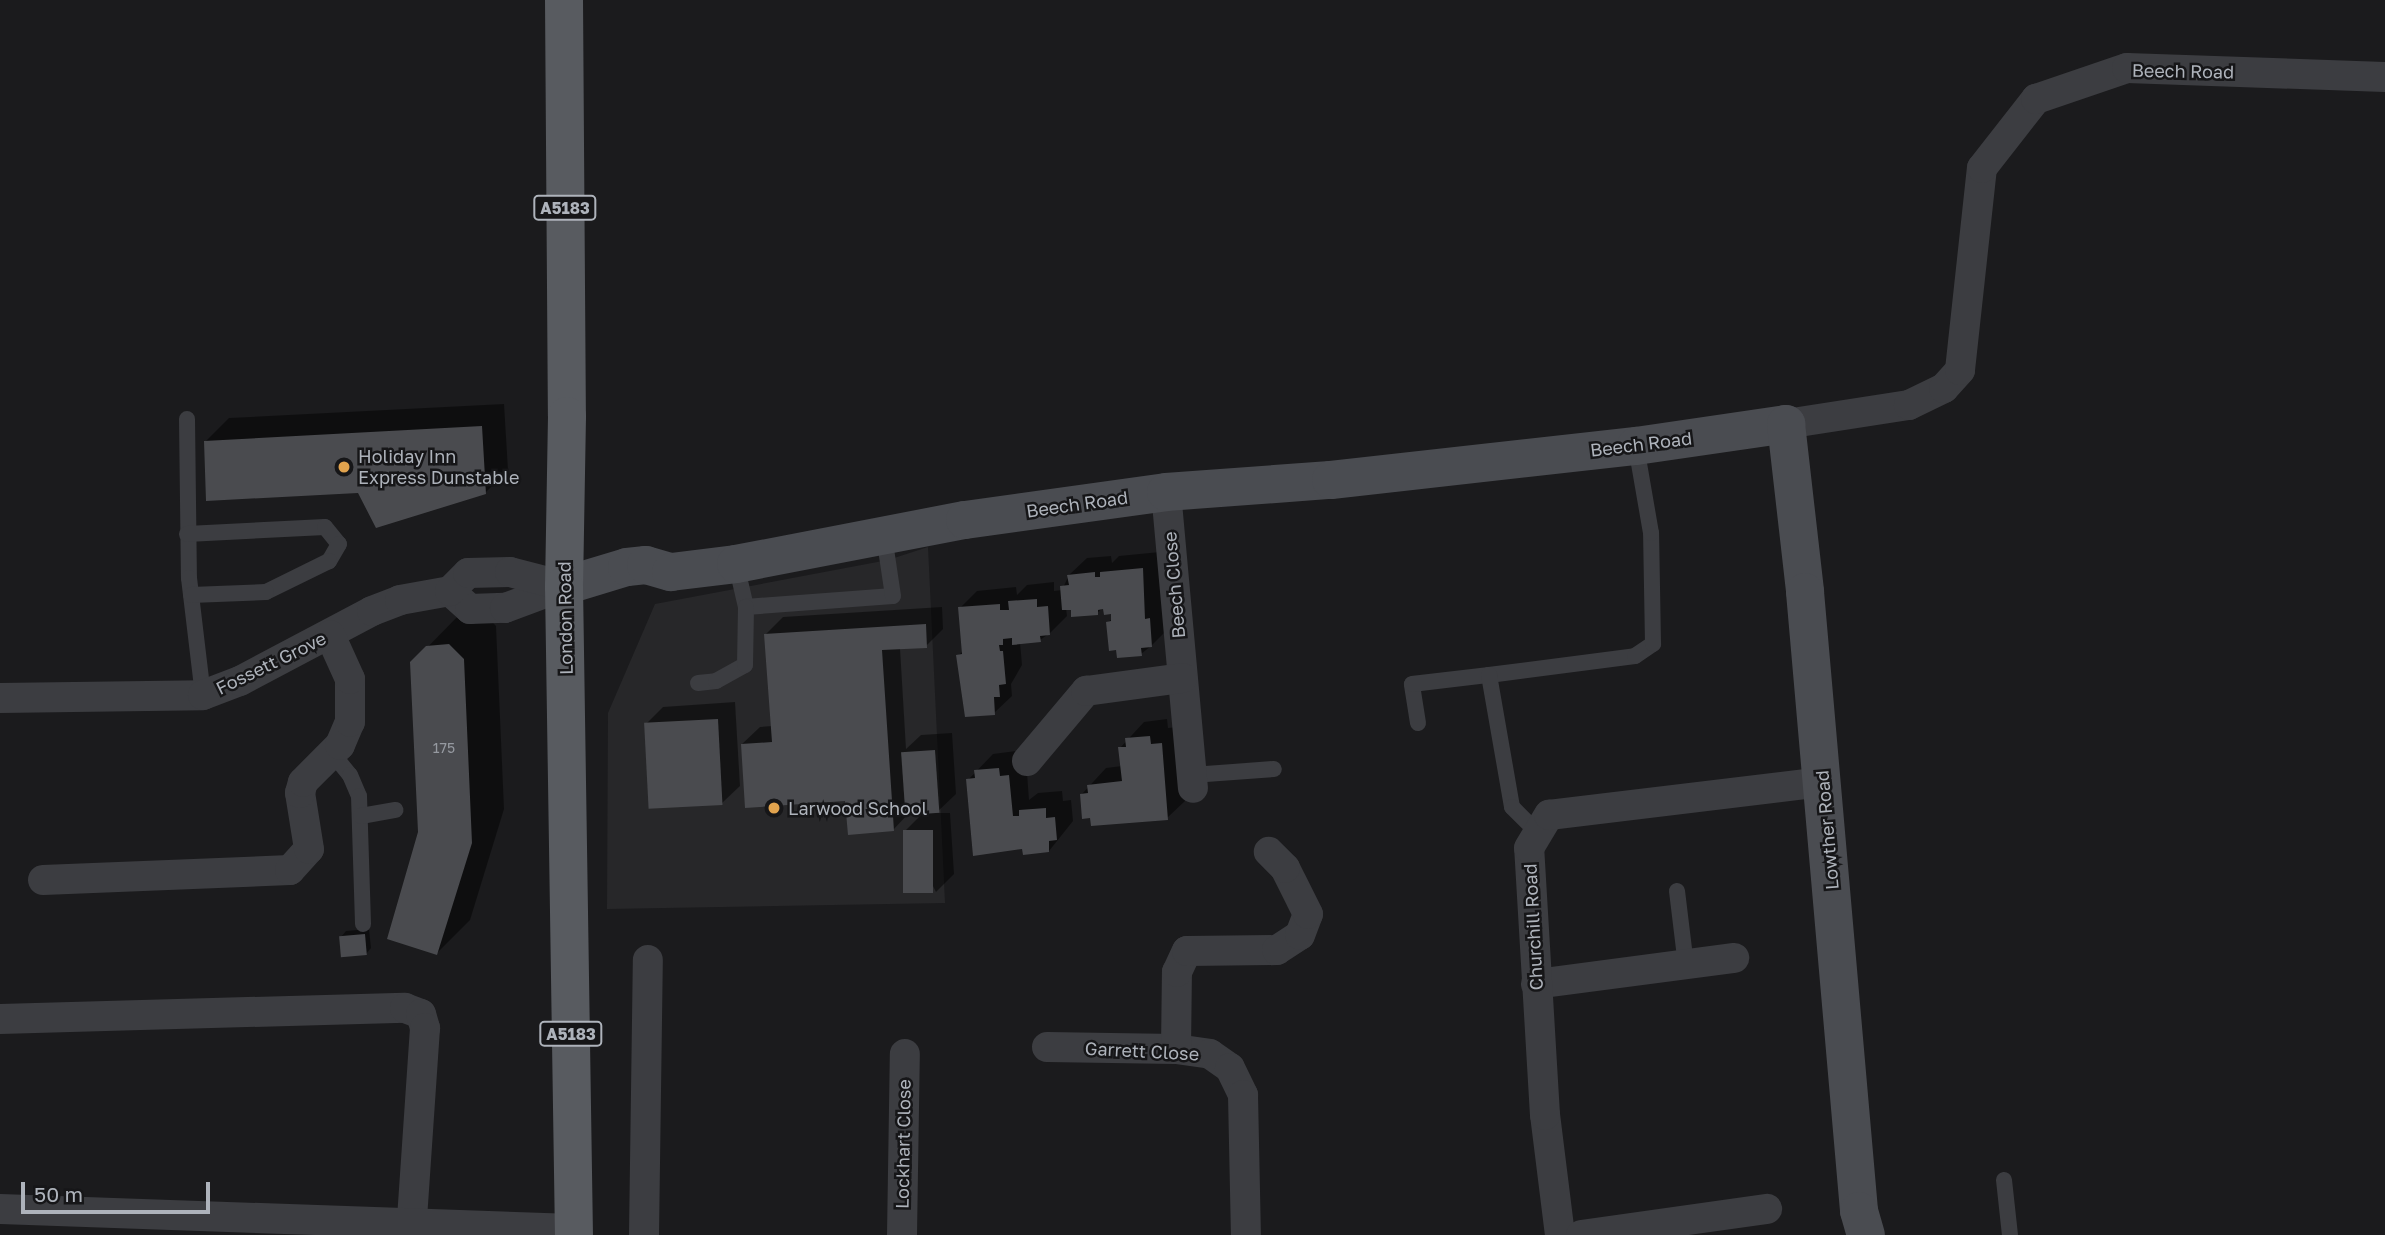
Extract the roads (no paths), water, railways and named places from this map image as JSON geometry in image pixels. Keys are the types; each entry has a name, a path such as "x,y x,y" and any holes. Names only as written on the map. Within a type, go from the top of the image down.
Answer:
{"main road":[{"name":"London Road","path":"564,0 567,416 564,586 574,1232"}],"street":[{"name":"Beech Road","path":"564,586 626,567 646,565 671,572 736,564 965,520 1166,492 1323,481 1636,446 1909,405 1944,388 1960,370 1982,168 2036,99 2127,68 2385,76"},
{"name":"Lowther Road","path":"1786,424 1823,782 1859,1211 1866,1235"},
{"name":"Beech Close","path":"1166,492 1193,782"},
{"name":"Fossett Grove","path":"0,698 203,695 240,681 372,611 400,600 450,591 468,573 510,572 564,586"},
{"path":"43,880 290,870 309,849 300,793 303,782 307,774 332,753 350,722 352,702 349,679 330,635"},
{"path":"1027,761 1086,691 1182,678"},
{"path":"1538,832 1549,815 1823,782"},
{"name":"Churchill Road","path":"1538,832 1529,848 1536,984 1545,1115 1560,1235"},
{"path":"1176,1049 1177,972 1187,951 1277,950 1300,935 1308,914 1285,868 1269,852"},
{"path":"1536,984 1734,958"},
{"path":"645,1235 648,960"},
{"path":"0,1019 405,1008 421,1014 425,1028 411,1229"},
{"name":"Garrett Close","path":"1047,1047 1176,1049 1210,1054 1230,1068 1243,1095 1246,1235"},
{"name":"Lockhart Close","path":"902,1235 905,1054"},
{"path":"0,1209 124,1225 574,1232"},
{"path":"1581,1235 1767,1209"}],"lane":[{"path":"187,419 187,534 203,695"},
{"path":"1418,723 1412,684 1635,656 1653,645 1651,533 1636,446"},
{"path":"187,534 325,527 340,544 329,561 266,592 191,594"},
{"path":"746,607 893,596 884,536"},
{"path":"698,683 716,681 745,665 746,607 736,564"},
{"path":"1489,675 1513,807 1538,832"},
{"path":"332,753 355,785 361,816 363,924"},
{"path":"1193,782 1274,769"},
{"path":"361,816 395,810"},
{"path":"1677,891 1686,965"},
{"path":"2004,1180 2010,1235"}],"place":[{"name":"Holiday Inn Express Dunstable","path":"344,467"},
{"name":"Larwood School","path":"774,808"}]}
